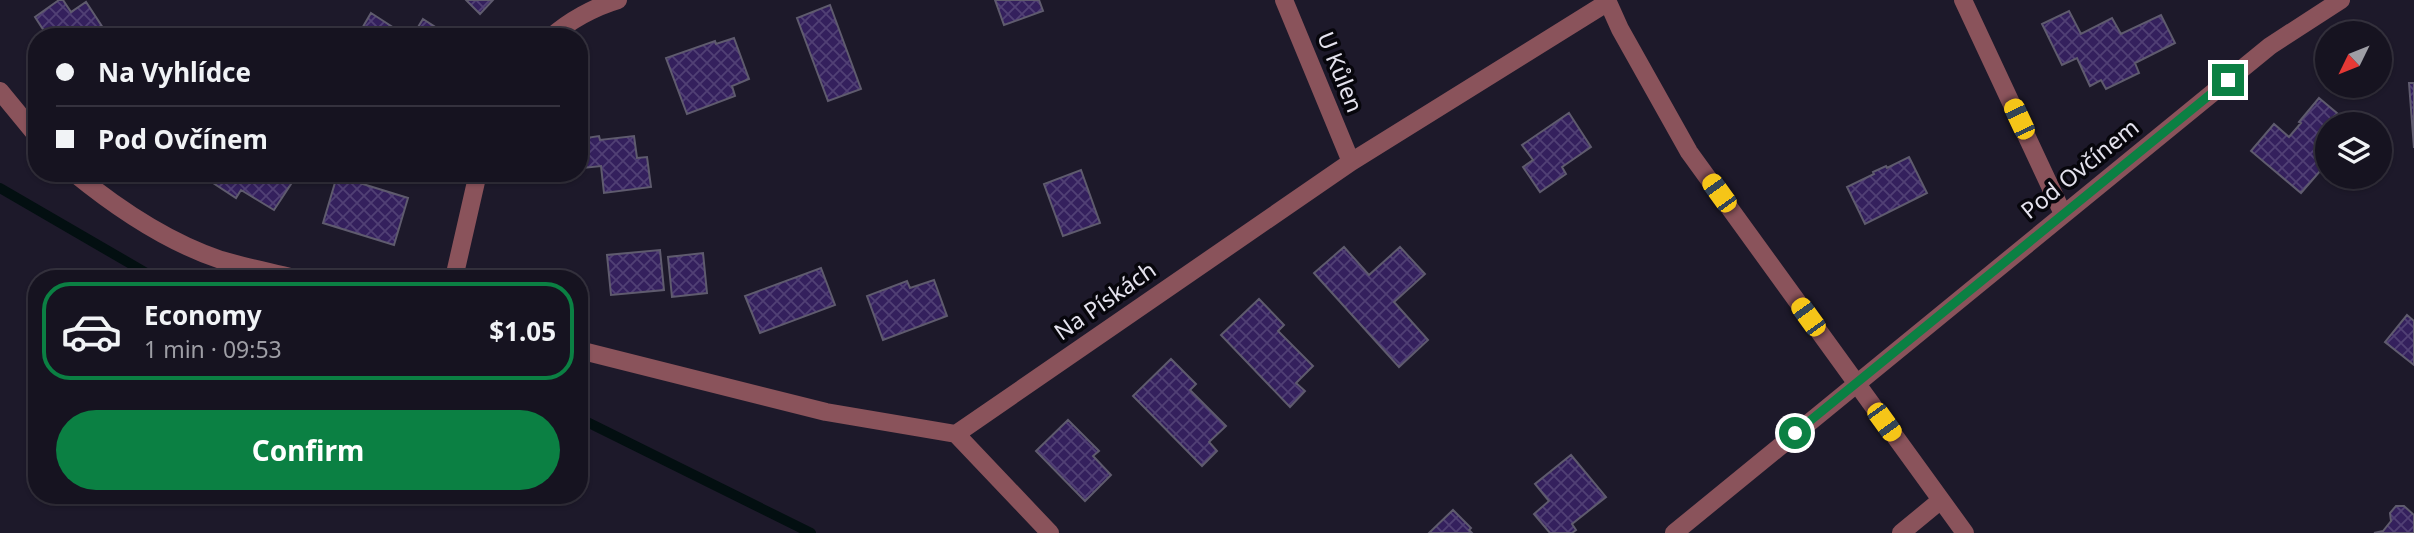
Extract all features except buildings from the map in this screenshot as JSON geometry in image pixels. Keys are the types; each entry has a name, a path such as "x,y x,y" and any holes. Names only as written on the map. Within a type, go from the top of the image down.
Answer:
{"street":[{"path":"563,28 604,4 618,0"},
{"name":"U Kůlen","path":"1284,0 1351,162"},
{"path":"1963,0 2063,214"},
{"name":"Pod Ovčínem","path":"1674,533 2270,46 2341,0"},
{"path":"1607,1 1689,152 1965,533"},
{"name":"Na Pískách","path":"956,434 1351,162 1607,1"},
{"path":"0,91 28,125"},
{"path":"86,182 128,214 176,241 221,259 263,270"},
{"path":"456,270 476,182"},
{"path":"588,353 826,412 956,434 1050,533"},
{"path":"1901,533 1941,500"}],"waterway":[{"path":"0,188 141,270"},
{"path":"588,422 811,533"}],"route":[{"path":"1795,433 2228,80"}]}
